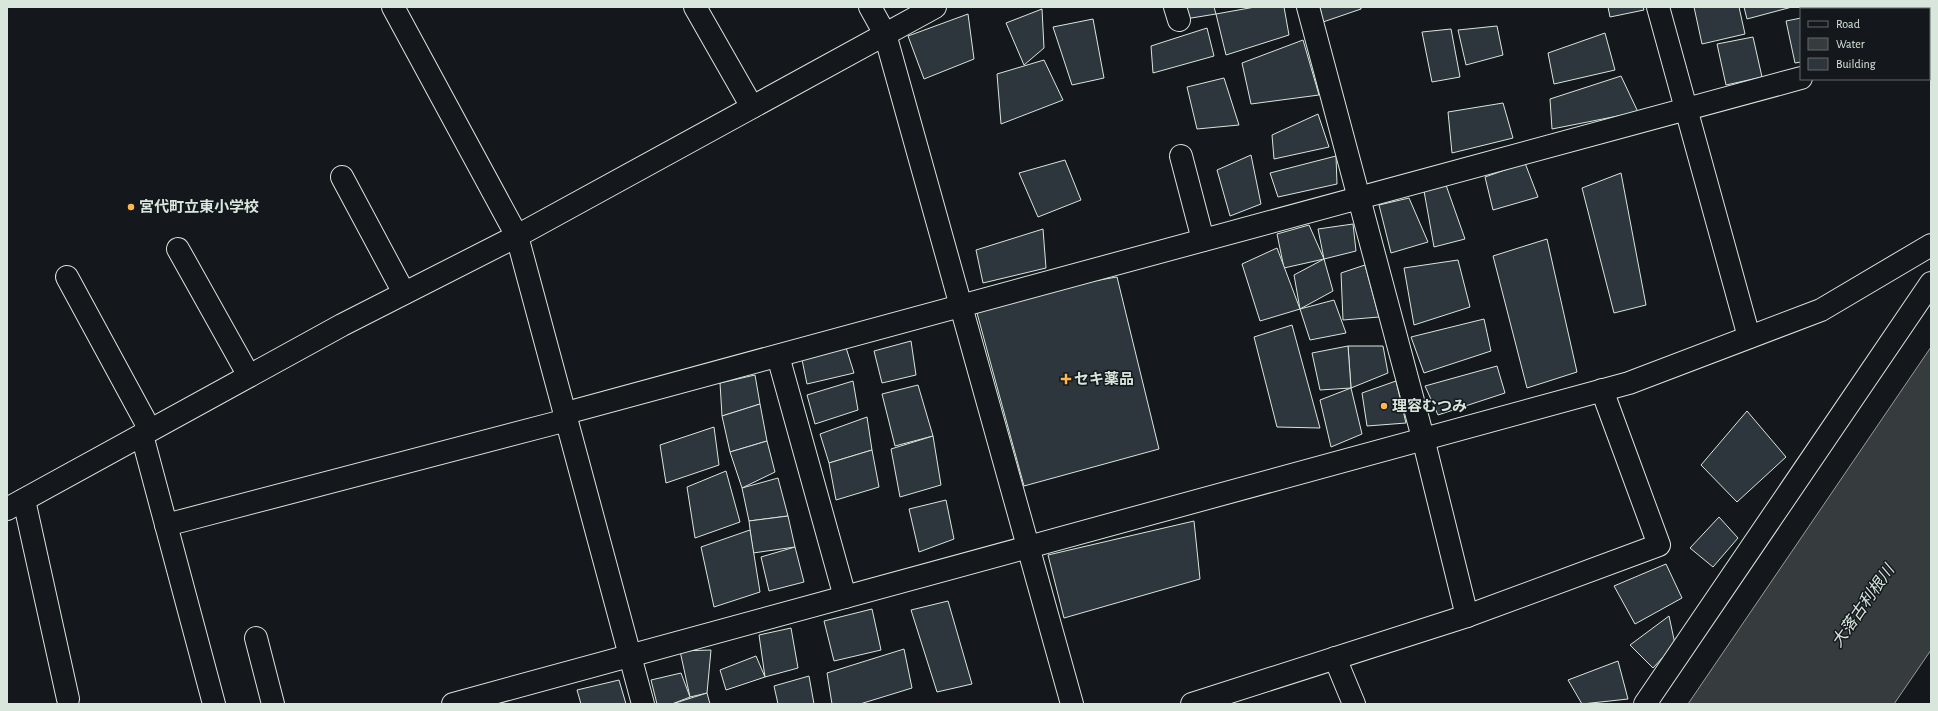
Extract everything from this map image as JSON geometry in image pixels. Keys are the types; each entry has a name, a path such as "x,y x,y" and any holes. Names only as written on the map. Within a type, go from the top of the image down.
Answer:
{"street":[{"path":"393,7 517,236 643,704"},
{"path":"695,7 752,107"},
{"path":"870,7 885,34 1072,704"},
{"path":"68,699 15,505 342,325 517,236 935,7"},
{"path":"1308,7 1423,438 1468,616"},
{"path":"1658,7 1749,337"},
{"path":"166,525 566,417 778,356 1800,78"},
{"path":"1181,156 1203,240"},
{"path":"342,177 404,293"},
{"path":"453,704 1629,383 1821,310 1931,245"},
{"path":"178,249 249,376"},
{"path":"67,277 146,433 166,525 214,704"},
{"path":"1645,704 1931,283"},
{"path":"778,356 845,597"},
{"path":"1192,704 1468,616 1659,545 1602,390"},
{"path":"256,638 273,704"},
{"path":"1335,658 1354,704"}],"water":[{"name":"大落古利根川","path":"1931,347 1931,650 1894,704 1688,704"}],"building":[{"path":"1177,7 1214,7 1216,14 1179,20"},
{"path":"1255,7 1284,7 1289,35 1226,55 1216,14"},
{"path":"1320,7 1361,7 1361,9 1323,22"},
{"path":"1608,7 1643,7 1644,10 1610,17"},
{"path":"1694,7 1739,7 1745,34 1702,44"},
{"path":"1744,7 1792,7 1747,19"},
{"path":"1852,7 1893,7 1893,8"},
{"path":"1042,9 1044,48 1024,65 1006,23"},
{"path":"968,14 974,59 924,79 908,36"},
{"path":"1800,18 1800,62 1795,63 1786,21"},
{"path":"1093,19 1104,78 1072,85 1053,27"},
{"path":"1497,26 1503,55 1466,65 1458,30"},
{"path":"1207,28 1214,56 1153,73 1151,46"},
{"path":"1451,29 1460,77 1432,82 1422,32"},
{"path":"1605,33 1615,70 1554,84 1548,53"},
{"path":"1753,37 1762,77 1726,85 1717,44"},
{"path":"1303,40 1319,95 1251,104 1242,63"},
{"path":"1044,60 1063,100 1001,124 997,74"},
{"path":"1621,76 1638,112 1552,129 1550,99"},
{"path":"1224,78 1239,125 1197,129 1187,87"},
{"path":"1503,103 1513,138 1452,153 1448,112"},
{"path":"1318,114 1329,147 1274,159 1272,135"},
{"path":"1251,155 1261,204 1230,216 1217,170"},
{"path":"1336,156 1337,184 1278,197 1270,173"},
{"path":"1065,160 1081,200 1038,217 1019,173"},
{"path":"1525,163 1538,197 1493,210 1485,177"},
{"path":"1621,173 1646,305 1614,313 1582,188"},
{"path":"1446,185 1465,239 1434,247 1424,191"},
{"path":"1409,198 1428,242 1391,253 1379,205"},
{"path":"1353,224 1356,251 1324,259 1318,229"},
{"path":"1309,225 1324,259 1284,268 1277,234"},
{"path":"1043,229 1046,268 983,283 976,250"},
{"path":"1547,239 1577,372 1527,388 1493,256"},
{"path":"1277,248 1300,309 1260,321 1242,264"},
{"path":"1324,259 1333,291 1300,309 1294,275"},
{"path":"1458,260 1470,307 1414,325 1404,268"},
{"path":"1365,265 1379,317 1343,320 1341,273"},
{"path":"1117,277 1159,449 1024,486 974,302"},
{"path":"1334,300 1346,333 1310,340 1300,309"},
{"path":"1484,319 1491,351 1424,373 1411,337"},
{"path":"1292,325 1320,428 1277,427 1254,337"},
{"path":"843,338 854,373 807,384 800,350"},
{"path":"911,341 916,375 882,383 874,351"},
{"path":"1348,346 1383,346 1388,373 1351,388"},
{"path":"1348,346 1351,388 1320,390 1312,353"},
{"path":"1497,366 1505,393 1438,415 1425,386"},
{"path":"755,375 760,404 722,416 720,383"},
{"path":"853,381 858,410 815,424 807,395"},
{"path":"1396,381 1406,423 1367,426 1362,393"},
{"path":"918,385 933,436 895,446 882,394"},
{"path":"1351,388 1362,434 1331,447 1320,400"},
{"path":"760,404 767,441 730,452 722,416"},
{"path":"1747,411 1786,457 1737,502 1701,465"},
{"path":"867,417 872,450 829,463 820,434"},
{"path":"714,427 719,465 666,483 660,445"},
{"path":"933,436 941,485 900,497 891,449"},
{"path":"767,441 775,472 742,488 730,452"},
{"path":"872,450 879,487 836,500 829,463"},
{"path":"726,471 740,522 695,538 687,487"},
{"path":"778,478 788,516 749,521 742,488"},
{"path":"946,500 954,539 919,552 909,509"},
{"path":"788,516 795,547 753,553 749,521"},
{"path":"1719,517 1738,538 1713,567 1690,548"},
{"path":"1194,521 1200,579 1064,618 1048,555"},
{"path":"750,530 760,592 714,607 701,547"},
{"path":"795,547 804,582 769,591 761,557"},
{"path":"1666,564 1682,598 1635,624 1614,586"},
{"path":"948,601 972,684 937,692 911,610"},
{"path":"872,609 881,650 834,661 824,621"},
{"path":"1669,616 1675,644 1653,668 1630,645"},
{"path":"791,628 798,668 765,677 759,635"},
{"path":"904,649 912,688 860,704 832,704 827,673"},
{"path":"711,650 707,693 690,697 680,651"},
{"path":"756,656 765,677 726,690 720,670"},
{"path":"1618,661 1628,699 1582,704 1568,680"},
{"path":"681,673 690,697 672,704 657,704 651,680"},
{"path":"809,676 814,704 778,704 774,686"},
{"path":"619,680 626,704 581,704 577,690"},
{"path":"707,693 710,704 672,704"}],"place":[{"name":"宮代町立東小学校","path":"131,207"},
{"name":"セキ薬品","path":"1066,379"},
{"name":"理容むつみ","path":"1384,406"}]}
